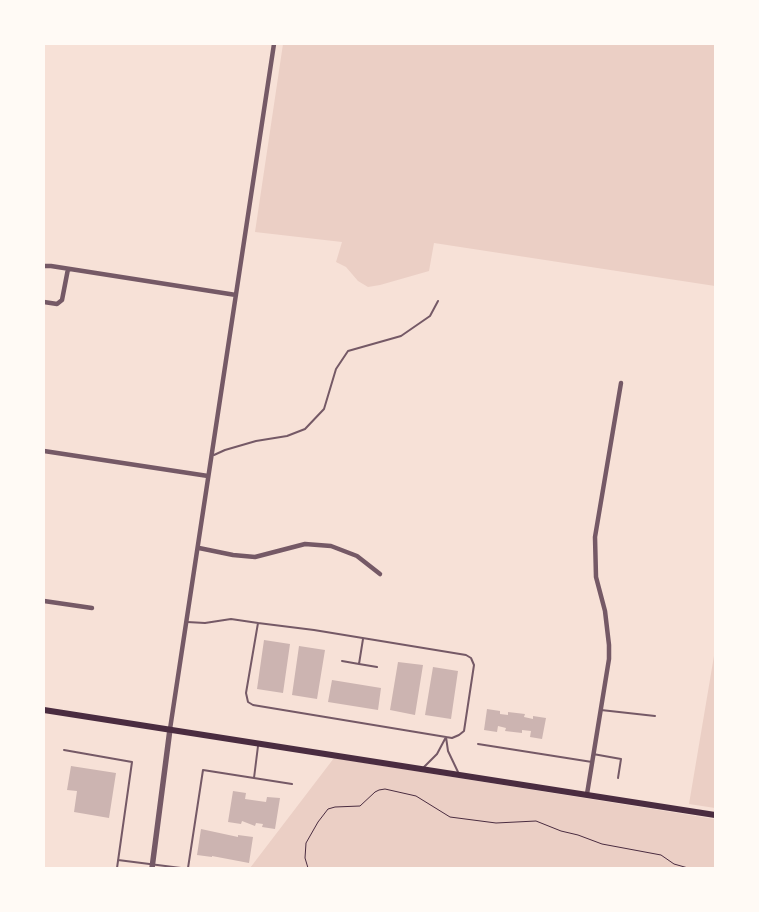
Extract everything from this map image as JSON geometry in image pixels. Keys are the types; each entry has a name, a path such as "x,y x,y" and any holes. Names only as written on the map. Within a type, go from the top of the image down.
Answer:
{"main road":[{"path":"44,710 715,815"}],"street":[{"path":"152,866 170,729 274,44"},
{"path":"44,266 236,296"},
{"path":"44,302 57,304 62,300 68,269"},
{"path":"587,794 609,659 608,628 596,577 594,552 621,383"},
{"path":"44,451 208,476"},
{"path":"198,548 233,556 255,557 305,544 331,546 357,556 380,574"},
{"path":"44,602 92,608"}],"lane":[{"path":"212,456 225,450 256,441 287,436 305,429 324,409 336,369 348,352 400,336 430,316 438,301"},
{"path":"187,622 205,623 231,619 258,623 363,639 466,655 472,658 474,665 464,731 459,736 452,738 253,706 248,702 246,693 258,623"},
{"path":"360,664 363,639"},
{"path":"342,661 377,667"},
{"path":"600,710 655,716"},
{"path":"422,769 437,754 446,737"},
{"path":"446,737 448,751 459,774"},
{"path":"254,778 258,743"},
{"path":"478,744 592,762"},
{"path":"64,750 132,762 117,868"},
{"path":"593,754 621,759 618,778"},
{"path":"188,868 203,770 292,784"},
{"path":"118,860 152,866 181,868"}],"path":[{"path":"308,868 305,858 306,843 318,822 328,810 335,807 360,806 375,792 385,789 416,796 450,817 496,823 536,821 561,831 578,834 602,844 661,855 674,864 688,868"}],"shaded area":[{"path":"283,44 715,44 715,286 434,243 429,271 368,287 358,281 346,267 336,262 342,242 255,232"},
{"path":"715,650 715,808 689,804"},
{"path":"334,758 715,819 715,868 250,868"}],"building":[{"path":"264,640 290,644 283,693 257,689"},
{"path":"299,646 325,650 317,699 292,695"},
{"path":"398,662 423,665 415,715 390,710"},
{"path":"433,667 458,671 451,719 425,715"},
{"path":"332,680 381,688 378,710 328,702"},
{"path":"487,709 500,711 500,714 508,715 508,712 525,714 524,717 533,719 533,716 546,718 542,739 530,737 531,731 522,730 522,733 505,731 506,728 498,726 497,732 484,730"},
{"path":"71,766 116,773 109,818 74,812 77,791 67,790"},
{"path":"233,791 246,793 245,799 266,802 267,797 280,798 275,829 262,827 263,824 256,823 255,826 242,821 241,824 228,822"},
{"path":"201,829 238,837 238,835 253,837 249,863 197,855"}]}
